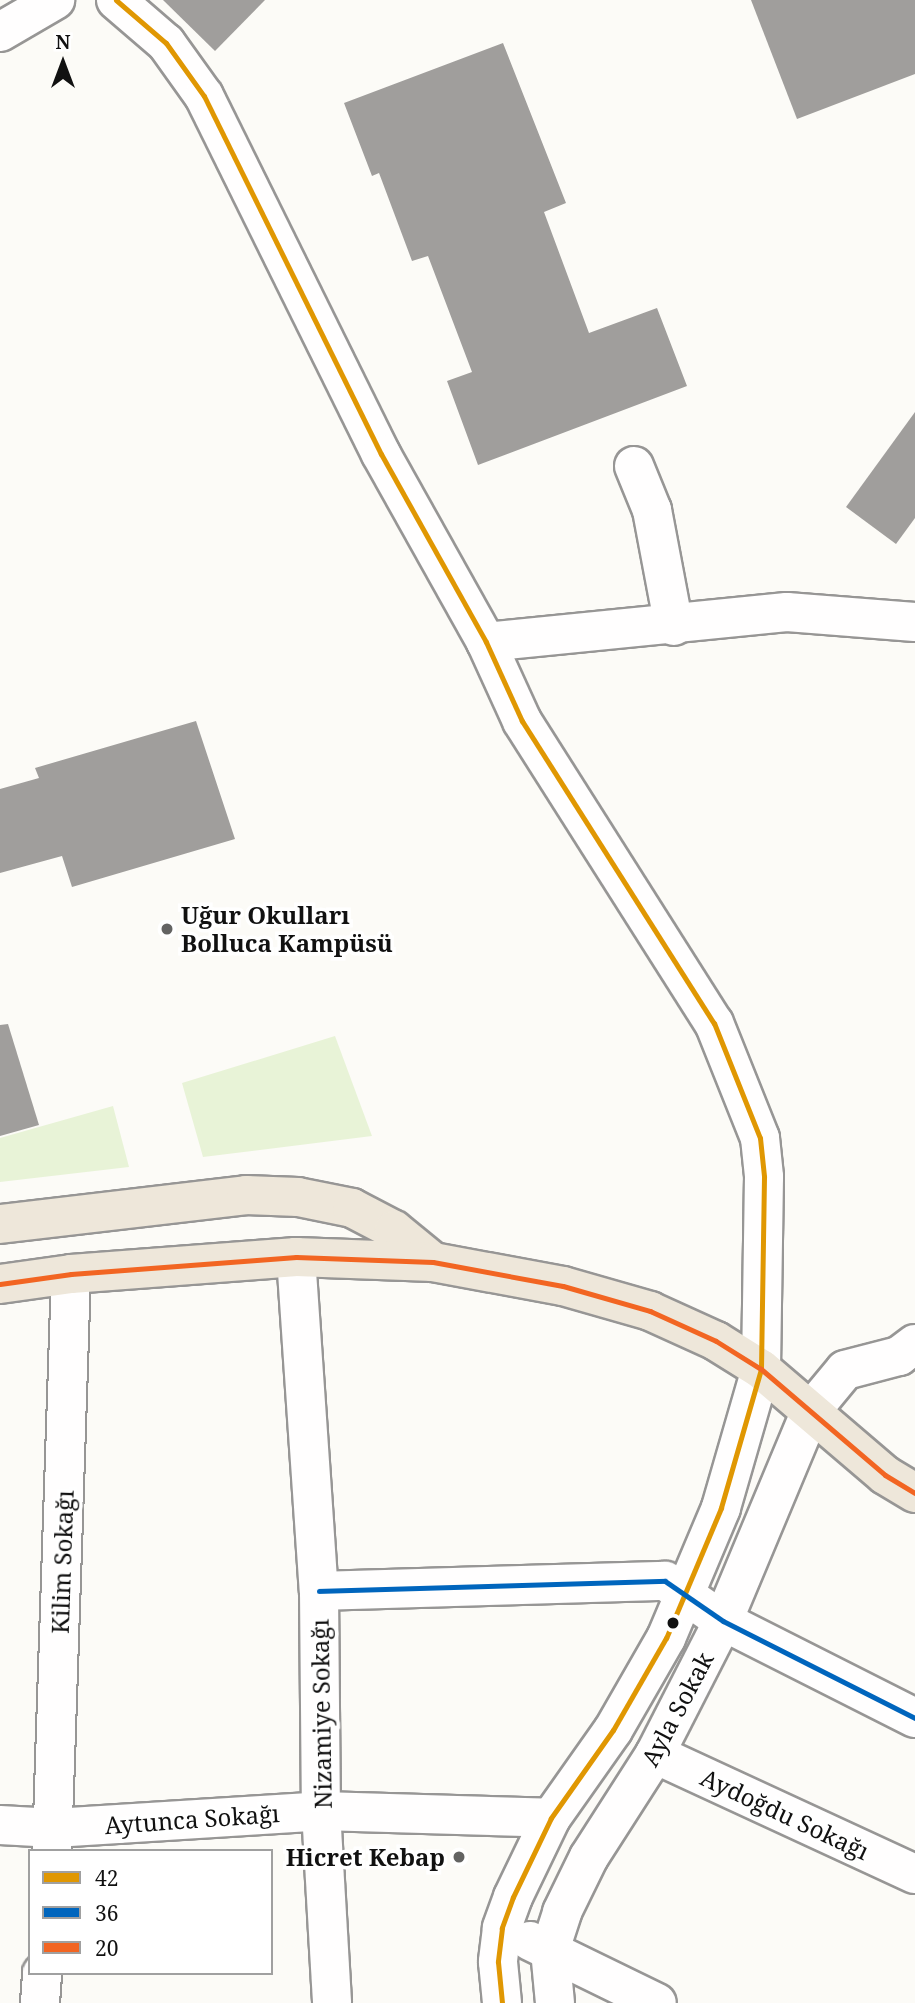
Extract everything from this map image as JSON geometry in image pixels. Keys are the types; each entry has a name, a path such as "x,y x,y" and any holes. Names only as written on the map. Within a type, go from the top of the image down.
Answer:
{"main road":[{"path":"0,1224 246,1195 298,1197 352,1208 394,1230 433,1262"},
{"path":"0,1284 71,1274 296,1258 433,1262 563,1286 650,1311 761,1368 885,1475 915,1493"}],"street":[{"path":"0,32 55,0"},
{"path":"116,0 166,43 204,96 382,454 486,642 522,721 714,1023 760,1138 764,1177 761,1368 721,1508 666,1638 613,1730 551,1818 502,1928 498,1962 502,2003"},
{"path":"634,466 652,510 674,626"},
{"path":"486,642 674,626 787,612 915,622"},
{"name":"Nizamiye Sokağı","path":"296,1258 319,1591 321,1811 332,2003"},
{"name":"Kilim Sokağı","path":"53,1840 71,1274"},
{"name":"Ayla Sokak","path":"555,2003 550,1950 562,1912 589,1857 655,1754 723,1621 811,1411 845,1370 910,1354"},
{"path":"319,1591 665,1581 723,1621 915,1718"},
{"name":"Aydoğdu Sokağı","path":"655,1754 915,1874"},
{"name":"Aytunca Sokağı","path":"0,1825 53,1840 321,1811 551,1818"},
{"path":"502,1928 657,2003"},
{"path":"40,2003 42,1975"}],"green space":[{"path":"335,1036 372,1136 203,1157 182,1083"},
{"path":"113,1106 129,1167 0,1182 0,1138"}],"building":[{"path":"163,0 265,0 215,51"},
{"path":"751,0 915,0 915,74 797,119"},
{"path":"503,43 566,203 544,212 589,333 657,308 687,386 478,465 447,381 472,372 428,256 412,261 379,173 372,176 344,103"},
{"path":"915,412 915,518 896,544 846,507"},
{"path":"196,721 235,839 72,887 62,856 0,873 0,789 39,778 35,768"},
{"path":"8,1024 39,1125 0,1136 0,1025"}],"transit line":[{"name":"42","path":"116,0 166,43 204,96 381,454 486,642 522,721 714,1023 760,1138 764,1177 761,1369 721,1508 666,1638 613,1730 551,1818 513,1897 502,1928 498,1962 502,2003"},
{"name":"20","path":"0,1284 71,1274 296,1257 433,1262 563,1286 650,1311 716,1341 761,1369 885,1475 915,1493"},
{"name":"36","path":"319,1591 665,1581 723,1621 915,1718"}],"place":[{"name":"Uğur Okulları Bolluca Kampüsü","path":"167,929"},
{"name":"Hicret Kebap","path":"459,1857"}]}
